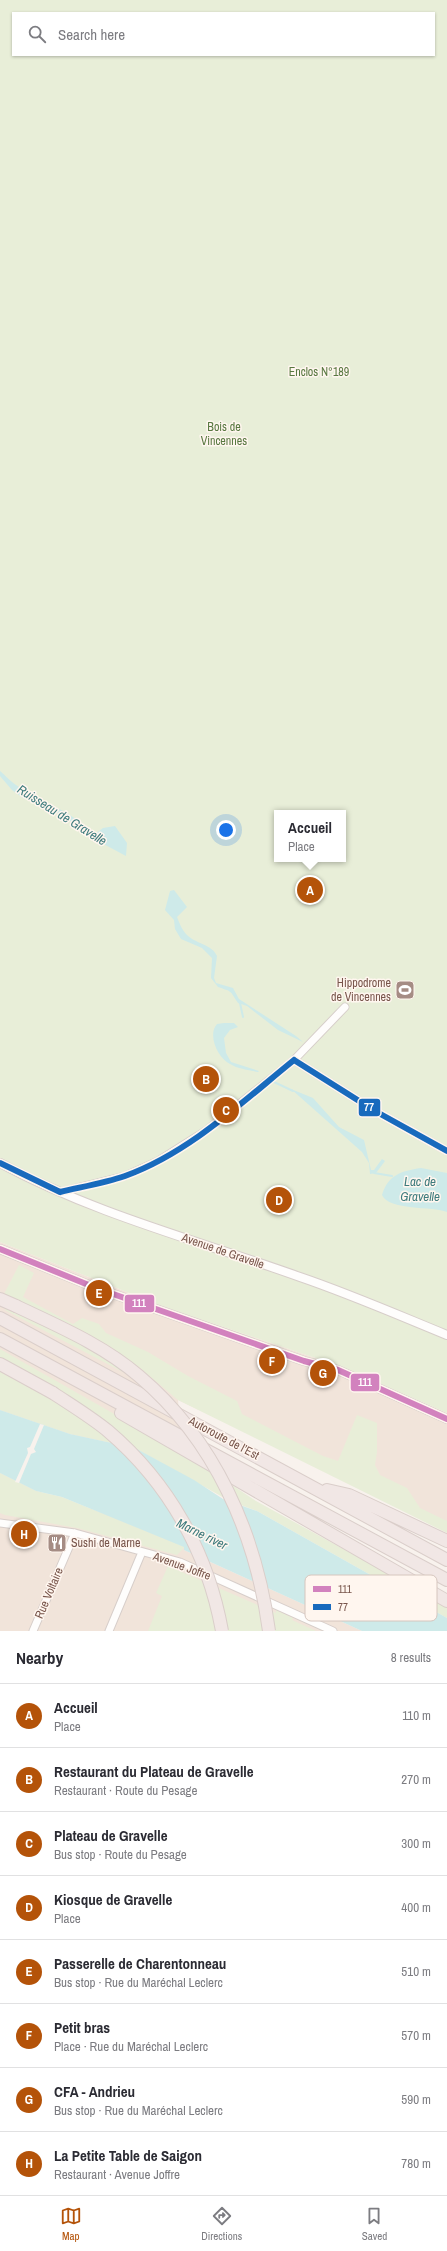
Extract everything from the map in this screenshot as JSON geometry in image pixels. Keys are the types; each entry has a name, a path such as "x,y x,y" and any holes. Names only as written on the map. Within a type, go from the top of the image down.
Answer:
{"highway":[{"path":"0,1299 70,1331 109,1354 139,1375 180,1416 202,1445 224,1483 241,1519 262,1589 269,1631"},
{"name":"Autoroute de l’Est","path":"0,1318 447,1560"},
{"name":"Autoroute de l’Est","path":"0,1339 447,1580"},
{"path":"0,1364 53,1393 86,1415 130,1452 151,1474 165,1492 194,1539 212,1587 222,1631"},
{"path":"68,1377 77,1388 402,1575"},
{"path":"316,1488 349,1495 447,1541"},
{"path":"437,1595 447,1601"}],"street":[{"path":"60,1192 119,1178 158,1161 207,1130 294,1060 345,1007"},
{"path":"294,1060 375,1111 447,1151"},
{"name":"Avenue de Gravelle","path":"0,1163 60,1192 184,1238 364,1300 447,1335"},
{"path":"0,1249 96,1288 304,1361 338,1370 447,1419"},
{"name":"Avenue Joffre","path":"0,1523 74,1533 180,1562 305,1618"},
{"name":"Rue Voltaire","path":"33,1631 74,1533"},
{"path":"109,1631 142,1552"},
{"name":"Avenue Joffre","path":"311,1621 333,1631"}],"shaded area":[{"path":"0,1242 170,1309 342,1367 447,1413 447,1528 178,1400 184,1475 135,1448 70,1434 0,1410"},
{"path":"0,1473 36,1491 105,1514 185,1547 184,1550 305,1605 305,1621 340,1621 362,1631 0,1631"}],"green space":[{"name":"Bois de Vincennes","path":"0,0 447,0 447,1413 342,1367 170,1309 0,1242"},
{"path":"19,1265 34,1273 23,1297 73,1324 82,1318 99,1324 106,1333 148,1352 188,1376 237,1401 242,1414 323,1456 338,1461 357,1415 377,1423 377,1452 375,1465 380,1475 407,1488 420,1508 447,1521 447,1533 178,1400 139,1367 106,1344 67,1323 4,1294"},
{"path":"6,1307 100,1353 138,1380 5,1310"},
{"path":"0,1349 211,1469 228,1500 135,1448 110,1427 54,1388 0,1358"},
{"path":"0,1372 72,1413 112,1443 70,1434 0,1410"},
{"path":"0,1473 36,1491 62,1497 185,1547 177,1555 77,1528 0,1513"},
{"path":"232,1485 256,1501 391,1575 371,1575 257,1511 241,1505"},
{"path":"168,1566 276,1613 276,1610 293,1618 292,1620 316,1631 148,1631 162,1596 156,1593"},
{"path":"437,1601 447,1606 447,1618 437,1612"}],"water":[{"name":"Ruisseau de Gravelle","path":"0,771 14,784 28,793 76,819 91,834 95,834 103,828 115,826 127,843 126,856 96,840 62,815 23,798 12,790 0,776"},
{"path":"174,890 187,907 177,917 183,930 194,940 207,946 215,952 217,956 214,978 216,983 233,988 239,999 303,1042 278,1030 247,1006 238,1003 230,992 218,987 211,978 212,958 202,948 181,939 175,929 174,920 165,910 170,891"},
{"path":"234,1023 238,1027 230,1030 224,1038 226,1053 231,1062 259,1071 258,1072 233,1066 218,1052 215,1046 213,1034 214,1029 217,1024"},
{"path":"291,1089 313,1098 339,1127 364,1140 371,1170 374,1170 382,1159 385,1161 376,1173 370,1174 369,1163 362,1152"},
{"name":"Lac de Gravelle","path":"421,1168 447,1173 447,1212 393,1204 386,1200 382,1195 388,1183 396,1175"},
{"name":"Marne river","path":"0,1410 70,1434 135,1448 194,1480 223,1499 257,1511 371,1575 305,1575 305,1605 184,1550 184,1547 62,1497 36,1491 0,1473"},
{"path":"437,1612 447,1618 447,1631 362,1631 340,1621 437,1621"}],"pier":[{"path":"40,1424 44,1425 34,1449 36,1452 31,1454 19,1483 15,1482 28,1453 27,1448 30,1447"}],"waterway":[{"name":"Ruisseau de Gravelle","path":"240,1003 243,1017"},
{"name":"Ruisseau de Gravelle","path":"274,1082 293,1091"},
{"name":"Ruisseau de Gravelle","path":"374,1173 392,1176"}],"transit line":[{"name":"77","path":"294,1060 375,1111 447,1151"},
{"name":"77","path":"60,1192 125,1176 149,1166 171,1154 193,1140 235,1109 294,1060"},
{"name":"77","path":"0,1163 60,1192"},
{"name":"111","path":"0,1249 96,1288 304,1361 338,1370 447,1419"}],"place":[{"name":"Accueil","path":"310,890"},
{"name":"Hippodrome de Vincennes","path":"405,990"},
{"name":"Restaurant du Plateau de Gravelle","path":"206,1079"},
{"name":"Plateau de Gravelle","path":"226,1110"},
{"name":"Kiosque de Gravelle","path":"279,1200"},
{"name":"Passerelle de Charentonneau","path":"99,1293"},
{"name":"Petit bras","path":"272,1361"},
{"name":"CFA - Andrieu","path":"323,1373"},
{"name":"La Petite Table de Saigon","path":"24,1534"},
{"name":"Sushi de Marne","path":"57,1543"}],"park label":[{"name":"Enclos N°189","path":"319,372"}]}
